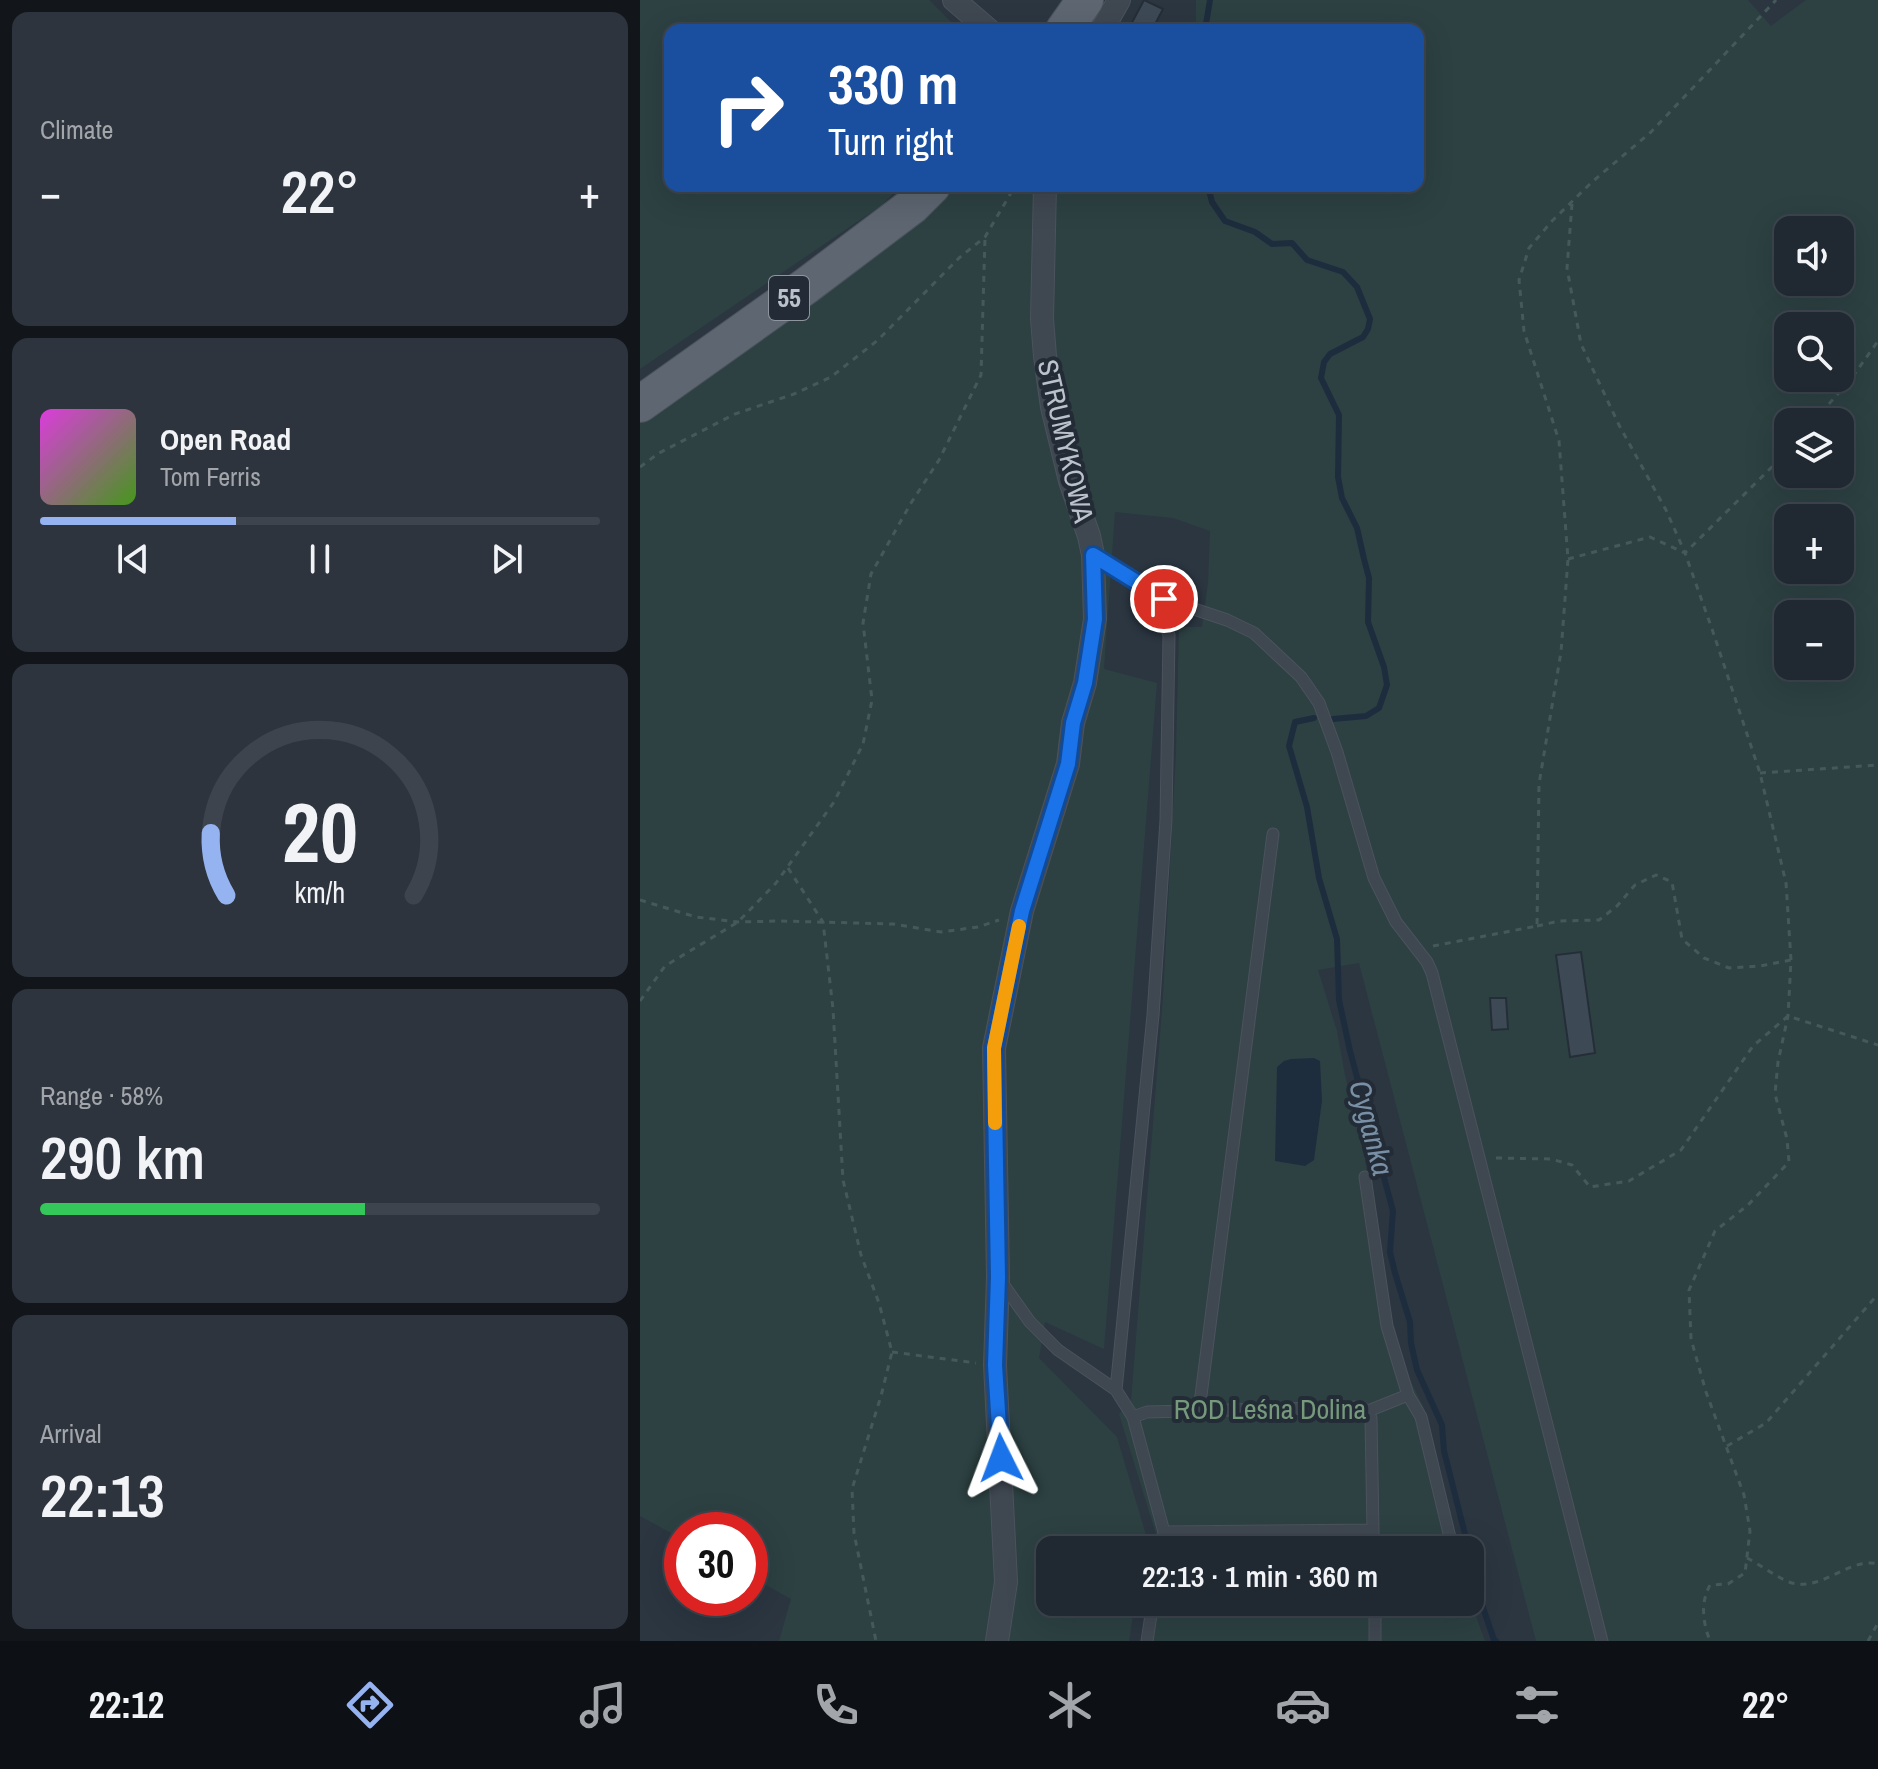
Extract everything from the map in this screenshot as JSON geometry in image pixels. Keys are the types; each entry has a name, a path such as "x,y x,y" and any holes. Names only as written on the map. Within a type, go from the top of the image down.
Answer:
{"main road":[{"path":"1068,24 1085,0"},
{"name":"55","path":"640,404 806,286 926,192"}],"street":[{"path":"954,0 982,24"},
{"path":"1105,24 1119,0"},
{"name":"STRUMYKOWA","path":"997,1641 1006,1582 995,1365 998,1277 994,1048 1022,911 1068,764 1073,723 1085,683 1095,619 1093,555 1052,407 1045,356 1042,319 1045,192"}],"lane":[{"path":"1093,555 1155,596 1227,620 1254,633 1301,677 1319,703 1337,752 1374,878 1396,922 1418,949 1432,973 1602,1641"},
{"path":"1116,1390 1153,1015 1166,820 1169,635 1155,596"},
{"path":"1199,1411 1273,834"},
{"path":"1365,1177 1387,1326 1408,1395 1421,1417 1450,1536"},
{"path":"998,1277 1030,1322 1058,1350 1116,1390 1133,1417 1163,1536"},
{"path":"1368,1411 1408,1395"},
{"path":"1133,1417 1147,1412 1362,1407 1371,1418 1373,1536"},
{"path":"1164,1532 1373,1530"},
{"path":"1147,1641 1151,1616"},
{"path":"1375,1616 1375,1641"}],"path":[{"path":"1537,926 1539,784 1561,652 1568,559 1559,441 1524,331 1519,280 1529,248 1592,182 1651,132 1776,0"},
{"path":"640,467 659,453 735,414 794,394 831,377 878,340 959,258 985,237 1011,192"},
{"path":"1572,203 1567,268 1581,344 1685,553 1760,773 1786,883 1791,960 1788,1016 1775,1094 1787,1139 1789,1162 1748,1205 1715,1231 1689,1290 1691,1339 1706,1392 1744,1495 1750,1531 1745,1573 1728,1584 1710,1585 1706,1592 1703,1613 1710,1641"},
{"path":"640,1001 665,966 738,922 788,868 834,802 863,744 872,700 863,623 871,574 939,460 981,375 985,237"},
{"path":"1825,408 1878,341"},
{"path":"1685,553 1774,465"},
{"path":"1568,559 1650,537 1685,553"},
{"path":"1760,773 1878,765"},
{"path":"788,868 823,922 833,1009 843,1180 861,1255 879,1303 892,1352 852,1489 854,1533 876,1641"},
{"path":"1418,949 1559,921 1599,920 1617,906 1635,885 1656,875 1672,882 1682,939 1704,958 1729,968 1791,960"},
{"path":"640,900 696,917 738,922 893,924 941,932 978,927 1022,911"},
{"path":"1478,1158 1551,1159 1572,1165 1590,1187 1629,1181 1681,1150 1753,1046 1788,1016"},
{"path":"1788,1016 1878,1045"},
{"path":"1726,1446 1766,1423 1878,1294"},
{"path":"892,1352 995,1365"},
{"path":"1747,1558 1793,1583 1822,1581 1869,1562 1878,1564"},
{"path":"1868,1641 1878,1623"}],"green space":[{"path":"640,0 929,0 953,24 664,24 664,192 894,192 882,205 640,369"},
{"name":"ROD Leśna Dolina","path":"1196,0 1748,0 1771,26 1806,0 1878,0 1878,1641 1536,1641 1359,963 1318,970 1337,1031 1364,1153 1392,1328 1404,1368 1424,1408 1454,1536 1156,1536 1119,1414 1131,1401 1163,997 1176,752 1179,627 1202,627 1210,531 1173,518 1115,512 1104,669 1157,683 1104,1349 1045,1322 1039,1358 1117,1437 1146,1535 1036,1536 1036,1616 1133,1616 1129,1641 779,1641 791,1599 768,1586 768,1512 664,1512 664,1529 640,1516 640,423 882,250 951,192 1424,192 1424,24 1196,24"},
{"path":"1144,1616 1476,1616 1485,1641 1141,1641"}],"water":[{"path":"1314,1058 1320,1061 1322,1101 1314,1160 1305,1166 1275,1161 1277,1067 1291,1059"}],"building":[{"path":"1144,0 1163,9 1155,24 1131,24"},
{"path":"1581,952 1595,1053 1570,1057 1556,955"},
{"path":"1490,998 1506,998 1508,1029 1492,1030"}],"waterway":[{"path":"1206,24 1210,0"},
{"path":"1210,192 1212,202 1225,221 1255,232 1272,244 1292,243 1307,260 1343,272 1357,287 1370,319 1363,337 1330,354 1324,362 1321,378 1339,415 1338,477 1342,498 1357,528 1369,578 1368,622 1387,685 1379,708 1366,716 1333,719"},
{"name":"Cyganka","path":"1314,718 1295,722 1289,746 1307,807 1319,878 1337,939 1339,1000 1350,1051 1393,1211 1390,1252 1410,1322 1417,1370 1442,1425 1444,1451 1465,1536"},
{"name":"Cyganka","path":"1484,1610 1496,1641"}],"slow traffic":[{"path":"995,1123 994,1048 1019,926"}],"route":[{"path":"1001,1458 995,1365 998,1277 994,1048 1022,911 1068,764 1073,723 1085,683 1095,619 1093,555 1164,599"}]}
